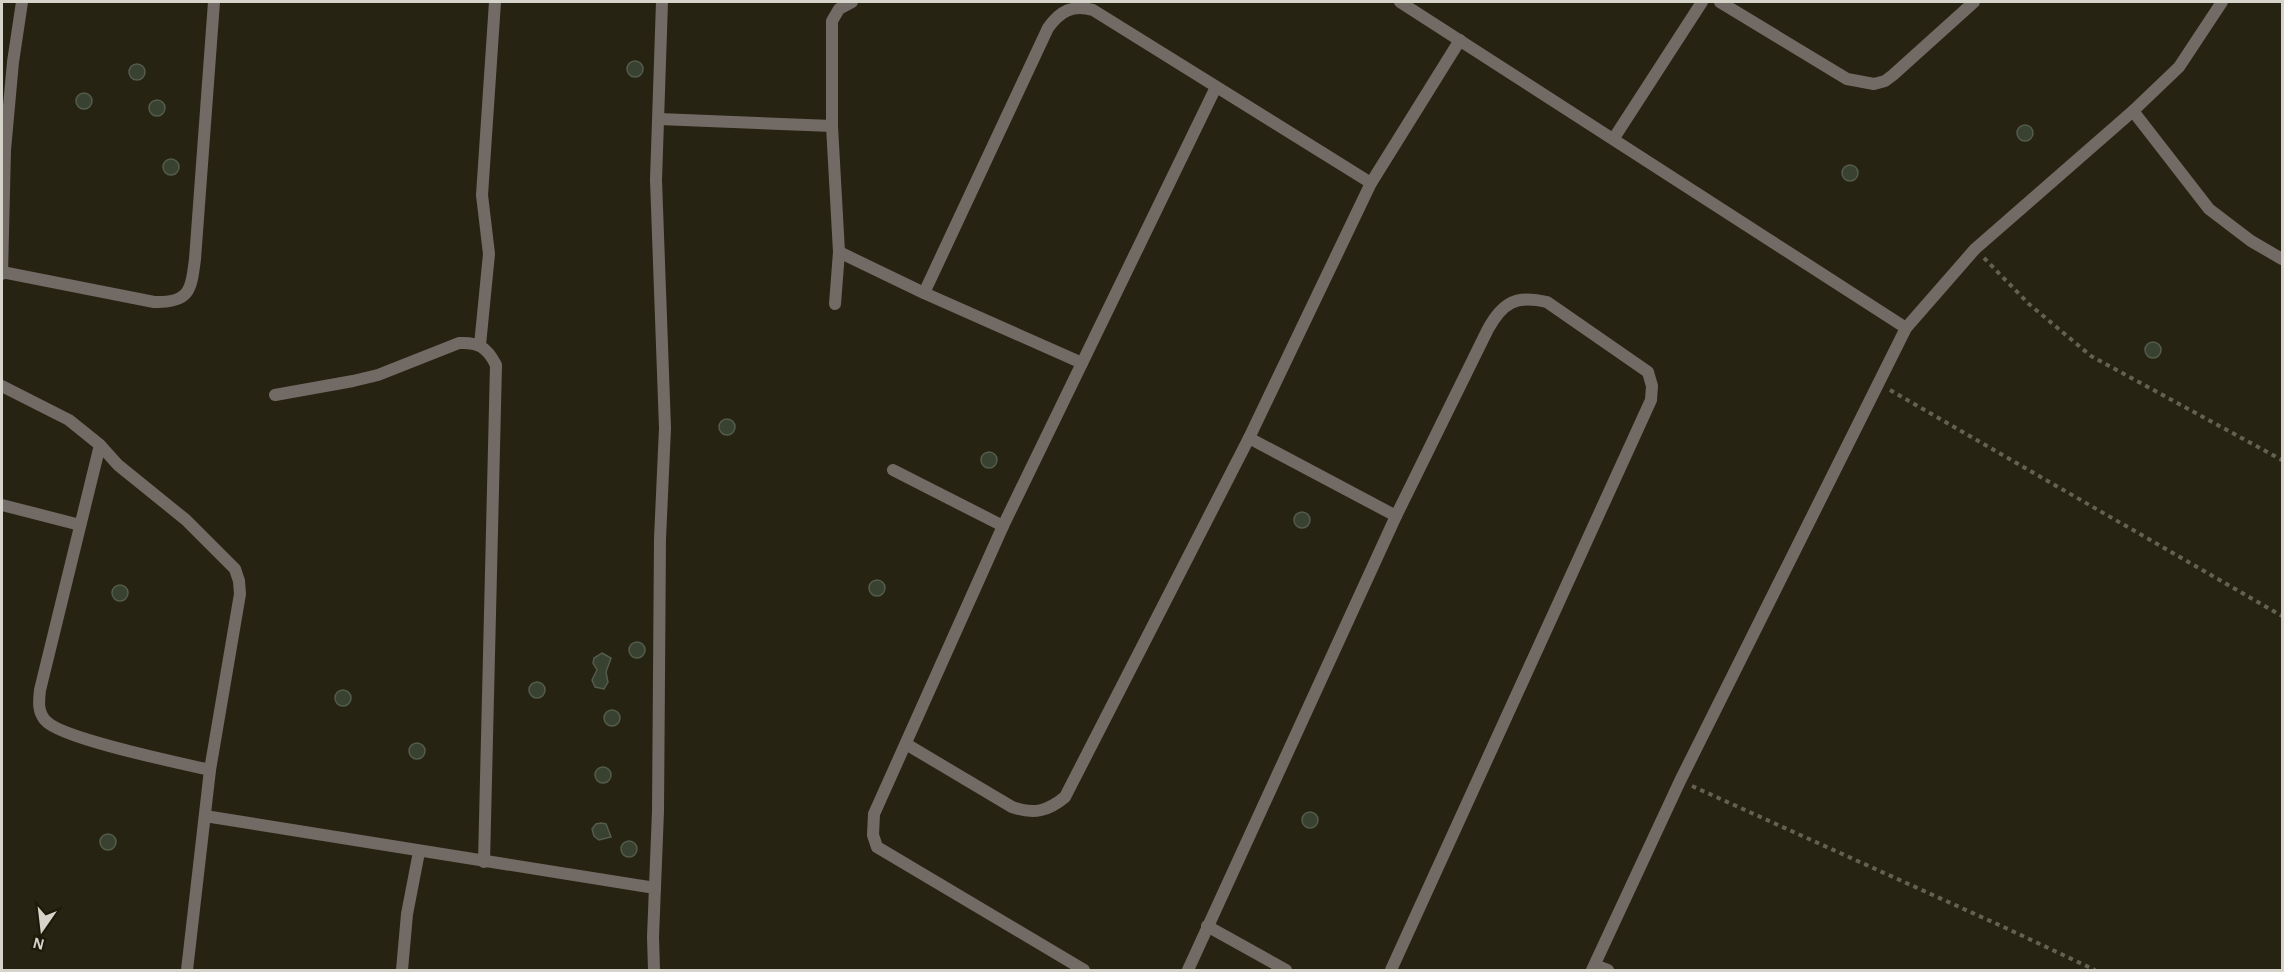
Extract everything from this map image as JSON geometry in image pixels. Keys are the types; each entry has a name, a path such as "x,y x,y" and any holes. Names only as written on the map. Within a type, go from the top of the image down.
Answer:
{"street":[{"path":"22,2 13,62 5,150 2,273 154,302 170,303 188,293 192,285 214,2"},
{"path":"480,345 489,254 482,195 495,2"},
{"path":"654,970 652,937 658,811 660,539 665,428 656,180 663,2"},
{"path":"834,304 839,252 832,126 832,21 839,9 852,2"},
{"path":"1400,2 1906,328"},
{"path":"1614,138 1702,2"},
{"path":"1720,2 1837,75 1866,84 1885,81 1893,75 1974,2"},
{"path":"1608,970 1593,968 1680,781 1906,328 1975,249 2133,111 2179,67 2222,2"},
{"path":"924,293 1048,28 1055,18 1064,12 1082,7 1094,10 1371,183"},
{"path":"906,744 1022,811 1035,813 1045,811 1065,797 1249,438 1371,183 1460,39"},
{"path":"1084,970 877,847 873,834 874,814 1003,526 1216,87"},
{"path":"2133,111 2209,209 2252,241 2283,259"},
{"path":"659,119 832,126"},
{"path":"839,252 924,293 1082,363"},
{"path":"1188,970 1396,516 1488,328 1498,312 1508,304 1533,299 1547,302 1648,372 1652,386 1651,400 1391,970"},
{"path":"275,395 378,375 459,343 472,342 480,345 492,357 496,365 484,862"},
{"path":"2,386 69,420 100,445 118,465 186,520 235,568 240,594 210,770 187,970"},
{"path":"1249,438 1396,516"},
{"path":"100,445 40,690 39,705 42,716 46,722 70,735 210,770"},
{"path":"893,470 1003,526"},
{"path":"2,505 80,525"},
{"path":"205,816 655,888"},
{"path":"402,970 407,914 419,852"},
{"path":"1207,926 1286,970"}],"path":[{"path":"1975,249 2029,304 2091,356 2283,460"},
{"path":"1879,384 2283,616"},
{"path":"1680,781 2095,970"}],"building":[{"path":"635,61 641,63 643,69 641,75 635,77 629,75 627,69 629,63"},
{"path":"137,64 143,66 145,72 143,78 137,80 131,78 129,72 131,66"},
{"path":"84,93 90,95 92,101 90,107 84,109 78,107 76,101 78,95"},
{"path":"157,100 163,102 165,108 163,114 157,116 151,114 149,108 151,102"},
{"path":"2025,125 2031,127 2033,133 2031,139 2025,141 2019,139 2017,133 2019,127"},
{"path":"171,159 177,161 179,167 177,173 171,175 165,173 163,167 165,161"},
{"path":"1850,165 1856,167 1858,173 1856,179 1850,181 1844,179 1842,173 1844,167"},
{"path":"2153,342 2159,344 2161,350 2159,356 2153,358 2147,356 2145,350 2147,344"},
{"path":"727,419 733,421 735,427 733,433 727,435 721,433 719,427 721,421"},
{"path":"989,452 995,454 997,460 995,466 989,468 983,466 981,460 983,454"},
{"path":"1302,512 1308,514 1310,520 1308,526 1302,528 1296,526 1294,520 1296,514"},
{"path":"877,580 883,582 885,588 883,594 877,596 871,594 869,588 871,582"},
{"path":"120,585 126,587 128,593 126,599 120,601 114,599 112,593 114,587"},
{"path":"634,642 640,642 645,650 643,656 634,658 629,653 629,647"},
{"path":"602,653 611,658 606,672 608,682 604,689 595,687 592,680 597,670 593,663 594,658"},
{"path":"537,682 543,684 545,690 543,696 537,698 531,696 529,690 531,684"},
{"path":"340,690 346,690 351,698 349,704 340,706 335,701 335,695"},
{"path":"612,710 618,712 620,718 618,724 612,726 606,724 604,718 606,712"},
{"path":"414,743 420,743 425,751 423,757 414,759 409,754 409,748"},
{"path":"603,767 609,769 611,775 609,781 603,783 597,781 595,775 597,769"},
{"path":"1310,812 1316,814 1318,820 1316,826 1310,828 1304,826 1302,820 1304,814"},
{"path":"596,824 606,824 611,837 599,840 594,836 592,829"},
{"path":"105,834 111,834 116,842 114,848 105,850 100,845 100,839"},
{"path":"626,841 632,841 637,849 635,855 626,857 621,852 621,846"}]}
